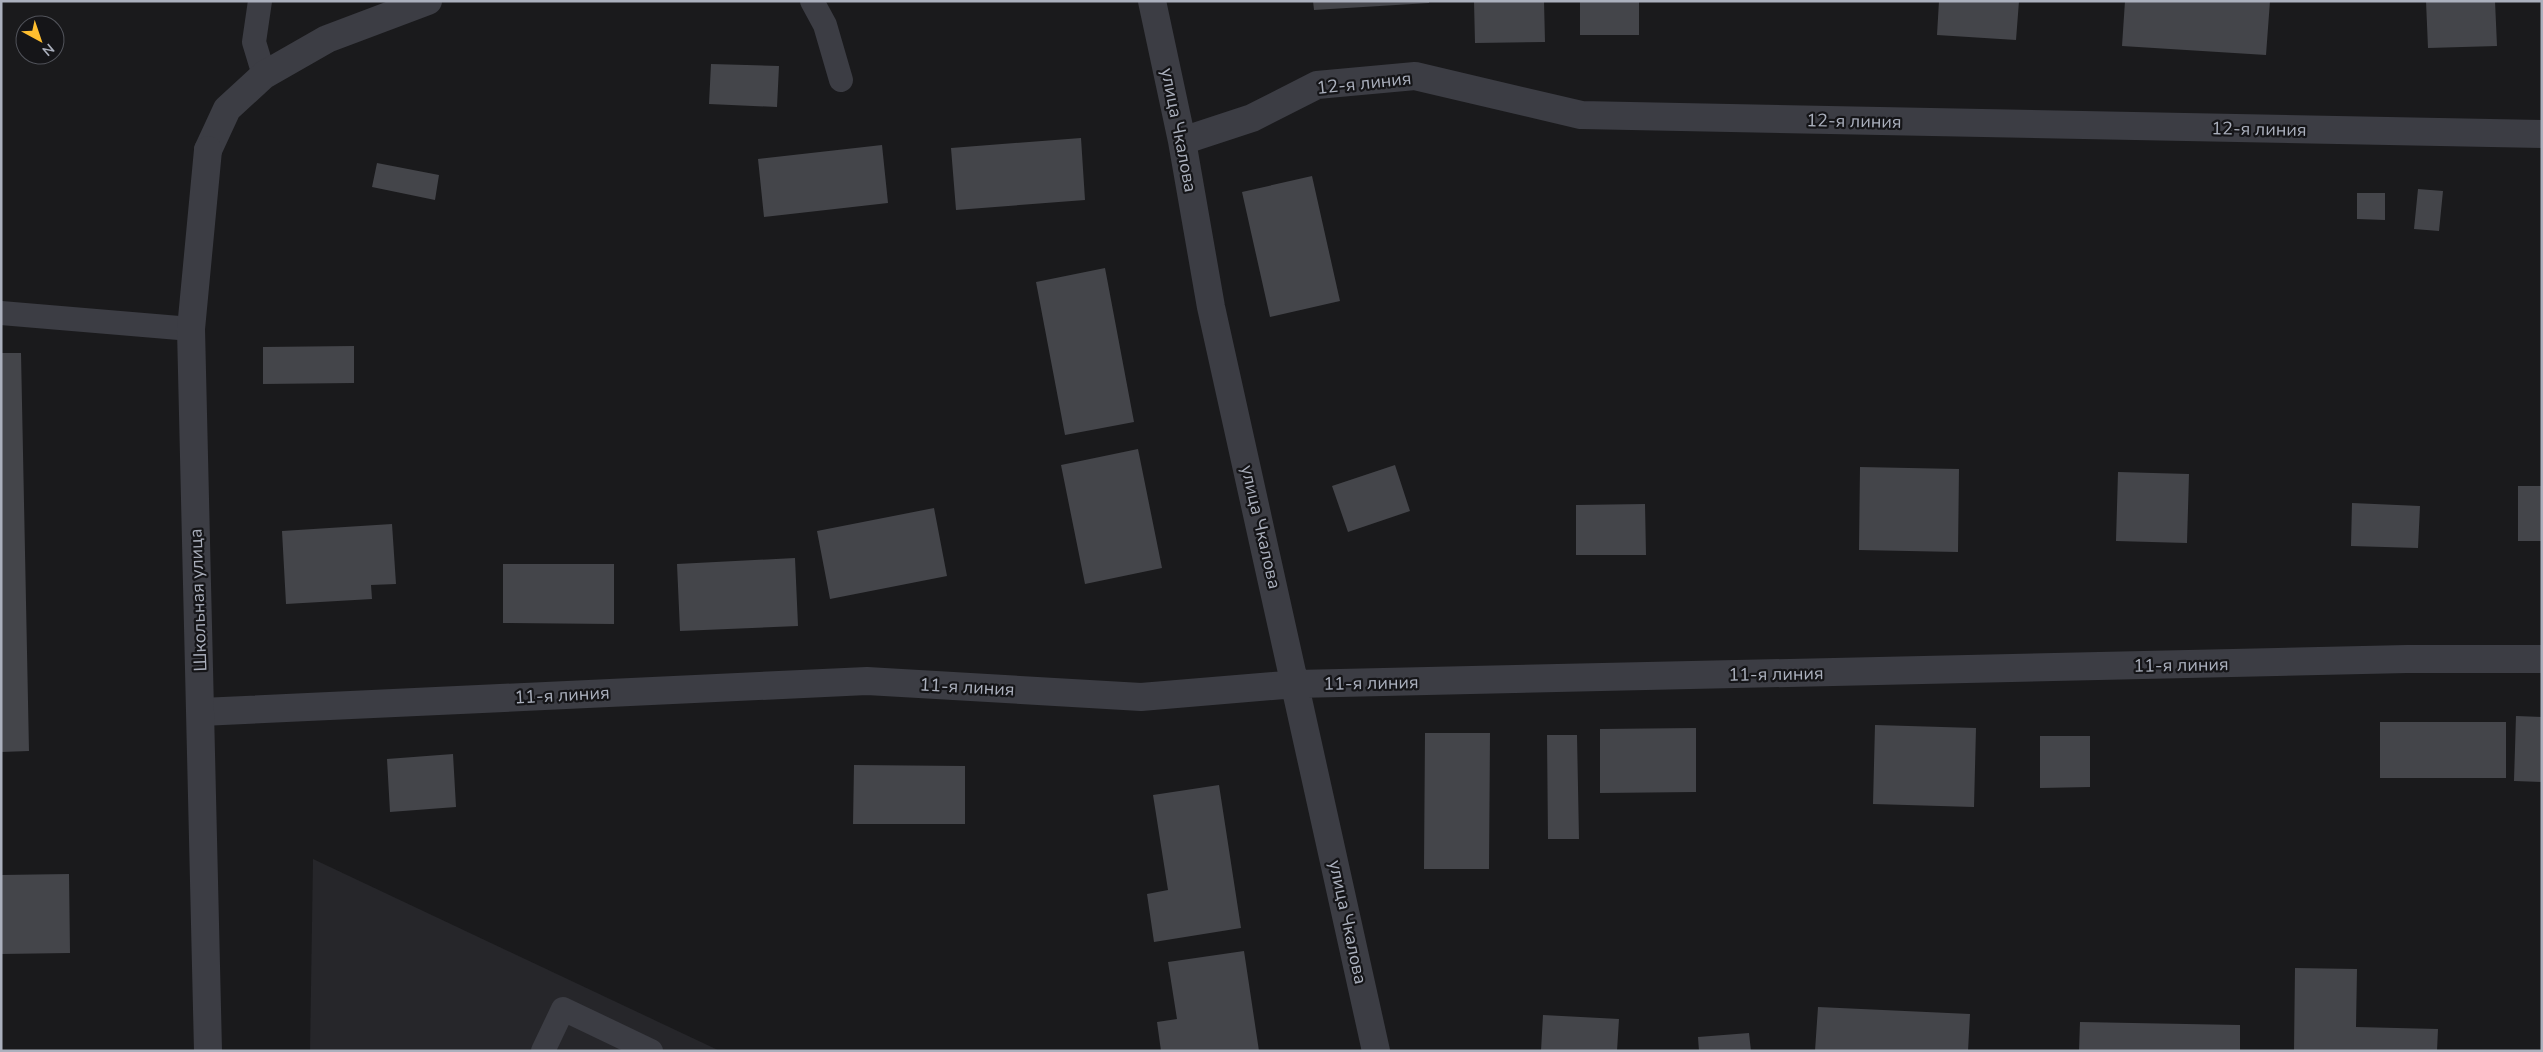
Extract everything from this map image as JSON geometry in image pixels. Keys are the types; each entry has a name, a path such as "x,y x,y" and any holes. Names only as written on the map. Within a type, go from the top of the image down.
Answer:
{"street":[{"name":"Школьная улица","path":"208,1051 191,330 208,150 227,109 264,76 326,40 428,1"},
{"name":"улица Чкалова","path":"1152,1 1182,141 1211,307 1376,1051"},
{"name":"12-я линия","path":"1182,141 1252,118 1317,85 1415,76 1581,115 2542,134"},
{"name":"11-я линия","path":"201,712 867,680 1142,697 1296,684 2387,660 2542,659"}],"lane":[{"path":"260,1 254,42 264,76"},
{"path":"812,1 825,25 841,80"},
{"path":"1,314 191,330"},
{"path":"543,1051 563,1008 651,1051"}],"shaded area":[{"path":"313,859 720,1051 310,1051"}],"building":[{"path":"1313,1 1429,1 1429,3 1314,10"},
{"path":"1474,1 1544,1 1545,42 1475,43"},
{"path":"1580,1 1639,1 1639,35 1580,35"},
{"path":"1939,1 2019,1 2016,40 1937,35"},
{"path":"2125,1 2270,1 2266,55 2122,46"},
{"path":"2426,1 2495,1 2497,46 2428,48"},
{"path":"711,64 779,66 777,107 709,104"},
{"path":"1081,138 1085,200 956,210 951,148"},
{"path":"882,145 888,203 764,217 758,159"},
{"path":"377,163 439,175 435,200 372,187"},
{"path":"1312,176 1340,301 1270,317 1242,192"},
{"path":"2418,189 2443,191 2439,231 2414,229"},
{"path":"2357,193 2385,193 2385,220 2357,219"},
{"path":"1105,268 1134,422 1065,435 1036,282"},
{"path":"354,346 354,383 263,384 263,347"},
{"path":"1,353 21,353 29,751 1,752"},
{"path":"1138,449 1162,568 1085,584 1061,465"},
{"path":"1395,465 1410,511 1348,532 1332,486"},
{"path":"1860,467 1959,469 1958,552 1859,550"},
{"path":"2118,472 2189,474 2187,543 2116,541"},
{"path":"2518,486 2542,486 2542,541 2518,541"},
{"path":"2352,503 2420,506 2418,548 2351,546"},
{"path":"1645,504 1646,555 1576,555 1576,505"},
{"path":"934,508 947,576 830,599 817,531"},
{"path":"392,524 396,584 371,585 372,599 286,604 282,531"},
{"path":"795,558 798,626 680,631 677,564"},
{"path":"503,564 614,564 614,624 503,623"},
{"path":"2516,716 2542,717 2542,782 2514,781"},
{"path":"2380,722 2506,722 2506,778 2380,778"},
{"path":"1875,725 1976,728 1974,807 1873,804"},
{"path":"1696,728 1696,792 1600,793 1600,729"},
{"path":"1425,733 1490,733 1489,869 1424,869"},
{"path":"1547,735 1577,735 1579,839 1548,839"},
{"path":"2040,736 2090,736 2090,787 2040,788"},
{"path":"453,754 456,807 390,812 387,759"},
{"path":"854,765 965,766 965,824 853,824"},
{"path":"1219,785 1241,928 1154,942 1147,894 1168,890 1153,795"},
{"path":"69,874 70,953 1,954 1,875"},
{"path":"1244,951 1259,1051 1161,1051 1157,1022 1177,1019 1168,962"},
{"path":"2295,968 2357,969 2356,1027 2438,1029 2437,1051 2294,1051"},
{"path":"1818,1007 1970,1014 1968,1051 1815,1051"},
{"path":"1543,1015 1619,1019 1617,1051 1541,1051"},
{"path":"2080,1022 2240,1025 2240,1051 2079,1051"},
{"path":"1749,1033 1751,1051 1699,1051 1698,1037"}]}
